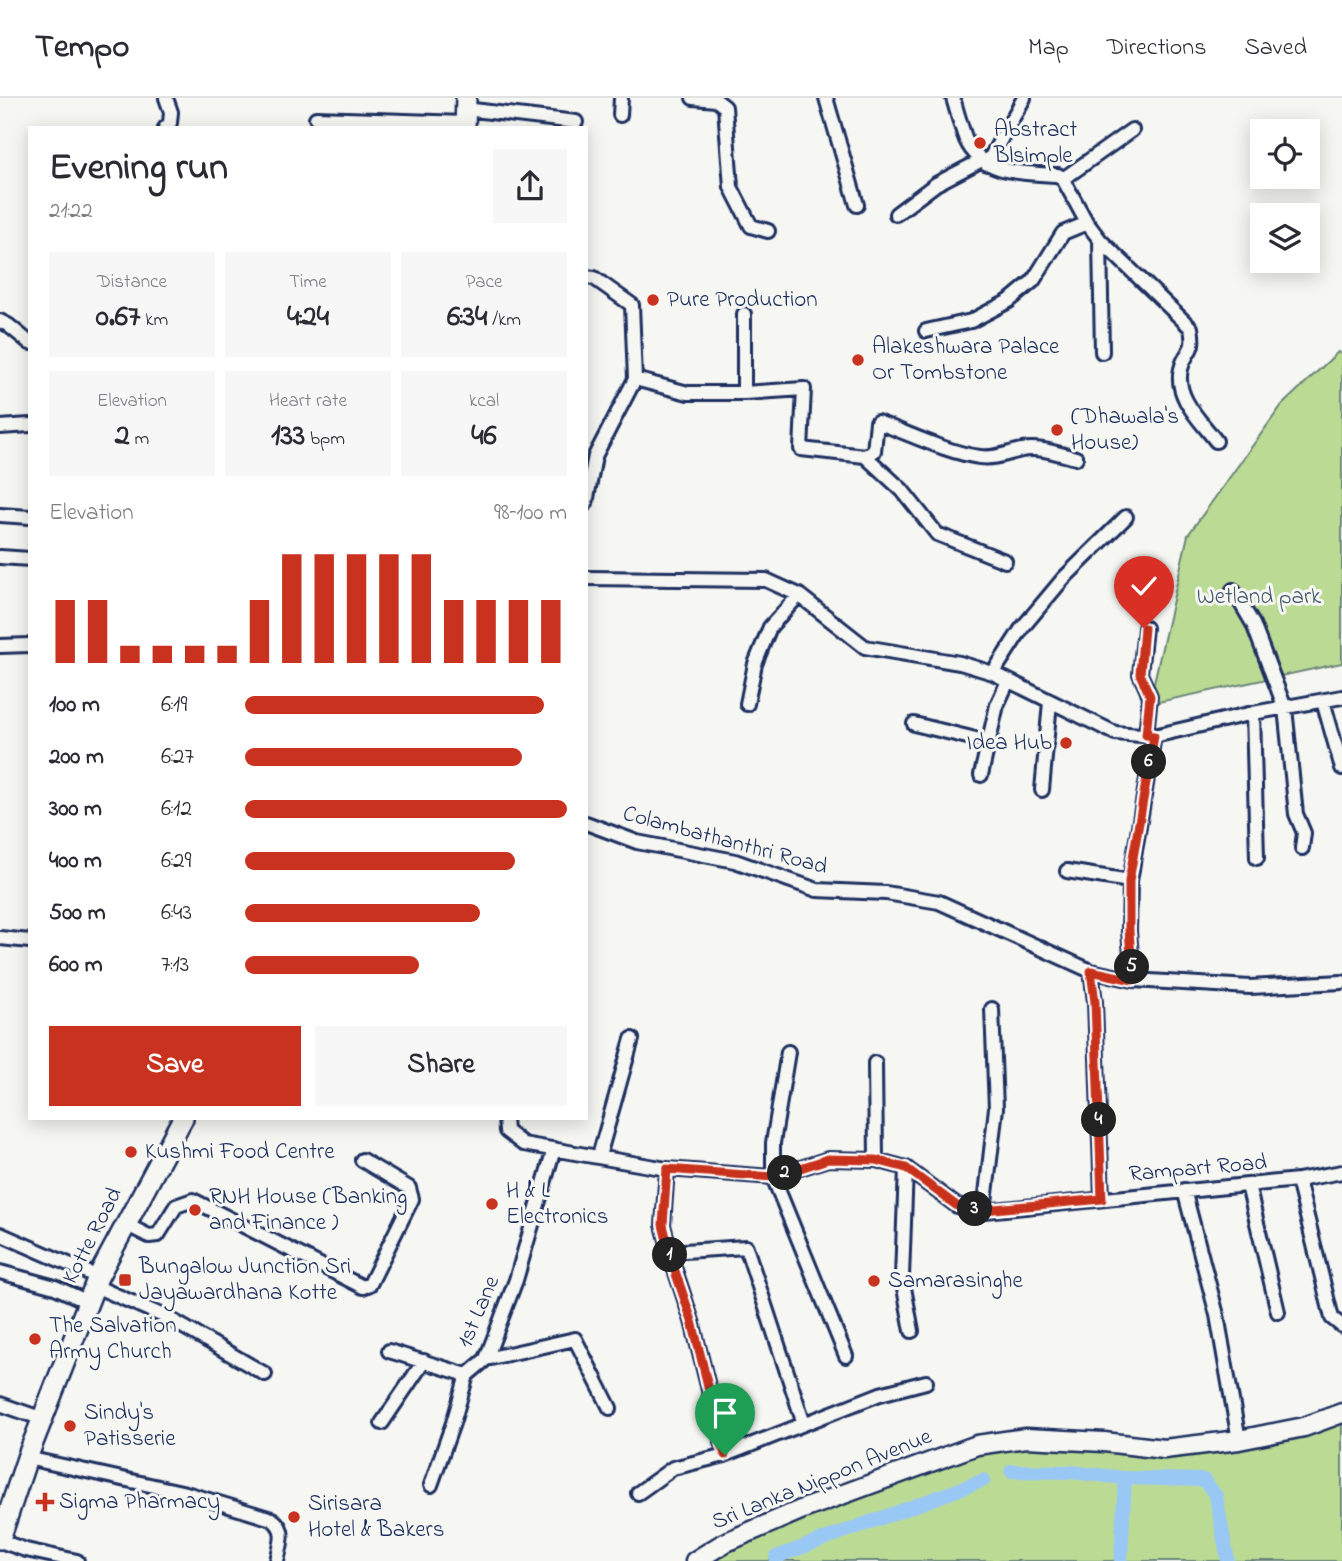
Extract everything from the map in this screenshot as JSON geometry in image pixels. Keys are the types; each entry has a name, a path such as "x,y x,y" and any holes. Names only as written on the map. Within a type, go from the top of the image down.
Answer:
{"main road":[{"name":"Kotte Road","path":"0,1540 6,1502 27,1458 94,1288 125,1224 182,1120"}],"street":[{"path":"166,98 171,112 167,126"},
{"path":"620,115 621,98"},
{"path":"693,98 716,100 725,107 731,187 751,226 768,231"},
{"path":"826,98 857,205"},
{"path":"953,98 967,142 985,162 1012,172 1058,175 1063,179 1087,223 1100,240 1191,328 1194,343 1181,369 1180,387 1186,401 1216,441"},
{"path":"896,214 936,184 985,162 1024,98"},
{"path":"316,118 465,114 576,122"},
{"path":"1063,179 1132,130"},
{"path":"926,331 971,321 1009,301 1033,281 1063,233 1087,223"},
{"path":"1100,240 1102,352"},
{"path":"588,277 594,278 632,305 635,379 595,456 588,493"},
{"path":"744,314 744,393"},
{"path":"0,321 28,341"},
{"path":"635,379 688,393 804,389 801,449 865,456 874,451 877,422 946,448 981,457 1004,456 1034,449 1076,458"},
{"path":"0,427 28,425"},
{"path":"865,456 902,490 937,534 1005,561"},
{"path":"0,516 28,517"},
{"path":"993,673 1022,628 1063,579 1126,517"},
{"path":"0,557 28,559"},
{"path":"588,578 766,580 799,595 865,647 960,663 993,673 1115,733 1150,736 1342,697"},
{"path":"1233,590 1253,624 1285,708 1296,814 1304,833 1302,848"},
{"path":"747,704 755,664 770,626 799,595"},
{"path":"1133,980 1129,881 1150,736 1150,696 1140,674 1144,628"},
{"path":"0,646 28,645"},
{"path":"981,775 997,705 1008,681"},
{"path":"1322,701 1342,768"},
{"path":"1042,790 1050,702"},
{"path":"1253,713 1257,858"},
{"path":"914,724 988,742"},
{"name":"Colambathanthri Road","path":"588,824 637,842 735,861 817,890 886,893 939,901 1091,971 1133,980 1250,988 1342,982"},
{"path":"1067,871 1129,881"},
{"path":"0,938 28,941"},
{"path":"1091,971 1095,1002 1102,1199"},
{"path":"984,1210 996,1108 992,1009"},
{"path":"599,1156 632,1039"},
{"path":"788,1052 773,1143 773,1177 846,1356"},
{"path":"875,1063 876,1160"},
{"name":"Rampart Road","path":"505,1120 506,1131 523,1144 667,1169 773,1177 828,1159 876,1160 906,1168 957,1206 984,1210 1298,1180 1342,1172"},
{"name":"1st Lane","path":"431,1485 467,1375 486,1359 516,1280 554,1149"},
{"path":"125,1224 149,1236 158,1236 176,1206 193,1200 363,1287 370,1284 412,1199 409,1188 362,1160"},
{"path":"906,1168 902,1277 912,1331"},
{"path":"667,1169 663,1225 692,1321 725,1455"},
{"path":"1298,1180 1332,1318 1342,1326"},
{"path":"1248,1185 1278,1312"},
{"path":"1184,1190 1217,1315 1239,1440"},
{"path":"0,1234 94,1288 168,1318 265,1374"},
{"path":"669,1252 746,1247 804,1424"},
{"path":"0,1272 55,1287 94,1288"},
{"path":"486,1359 575,1339 610,1408"},
{"path":"389,1351 467,1375"},
{"path":"382,1423 424,1361"},
{"path":"638,1493 673,1468 725,1455 880,1394 926,1382"},
{"path":"0,1404 43,1419"},
{"name":"Sri Lanka Nippon Avenue","path":"695,1561 724,1543 803,1509 977,1445 1026,1438 1104,1442 1164,1449 1239,1440 1304,1427 1342,1413"},
{"path":"27,1458 186,1493 272,1519 279,1524 283,1532 277,1561"},
{"path":"0,1540 26,1550 76,1561"}],"green space":[{"name":"Wetland park","path":"1338,352 1342,354 1342,663 1149,704 1188,535 1282,405"},
{"path":"1342,1413 1342,1561 695,1561 977,1445 1165,1449"}],"waterway":[{"path":"1011,1471 1071,1472 1125,1478 1121,1561"},
{"path":"1125,1478 1204,1480 1216,1496 1228,1561"},
{"path":"777,1561 776,1557 984,1480"}],"place":[{"name":"Abstract B|simple","path":"980,143"},
{"name":"Pure Production","path":"653,300"},
{"name":"Alakeshwara Palace Or Tombstone","path":"858,360"},
{"name":"(Dhawala's House)","path":"1057,430"},
{"name":"Idea Hub","path":"1066,743"},
{"name":"Kushmi Food Centre","path":"131,1152"},
{"name":"H & L Electronics","path":"492,1204"},
{"name":"RNH House (Banking and Finance )","path":"195,1210"},
{"name":"Bungalow Junction Sri Jayawardhana Kotte","path":"125,1280"},
{"name":"Samarasinghe","path":"874,1281"},
{"name":"The Salvation Army Church","path":"35,1339"},
{"name":"Sindy's Patisserie","path":"70,1426"},
{"name":"Sigma Pharmacy","path":"45,1502"},
{"name":"Sirisara Hotel & Bakers","path":"294,1517"}],"route":[{"path":"725,1455 692,1321 663,1225 667,1169 773,1177 828,1159 876,1160 906,1168 957,1206 984,1210 1102,1199 1095,1002 1091,971 1133,980 1129,881 1154,736 1146,735 1150,696 1140,674 1144,628"}]}
